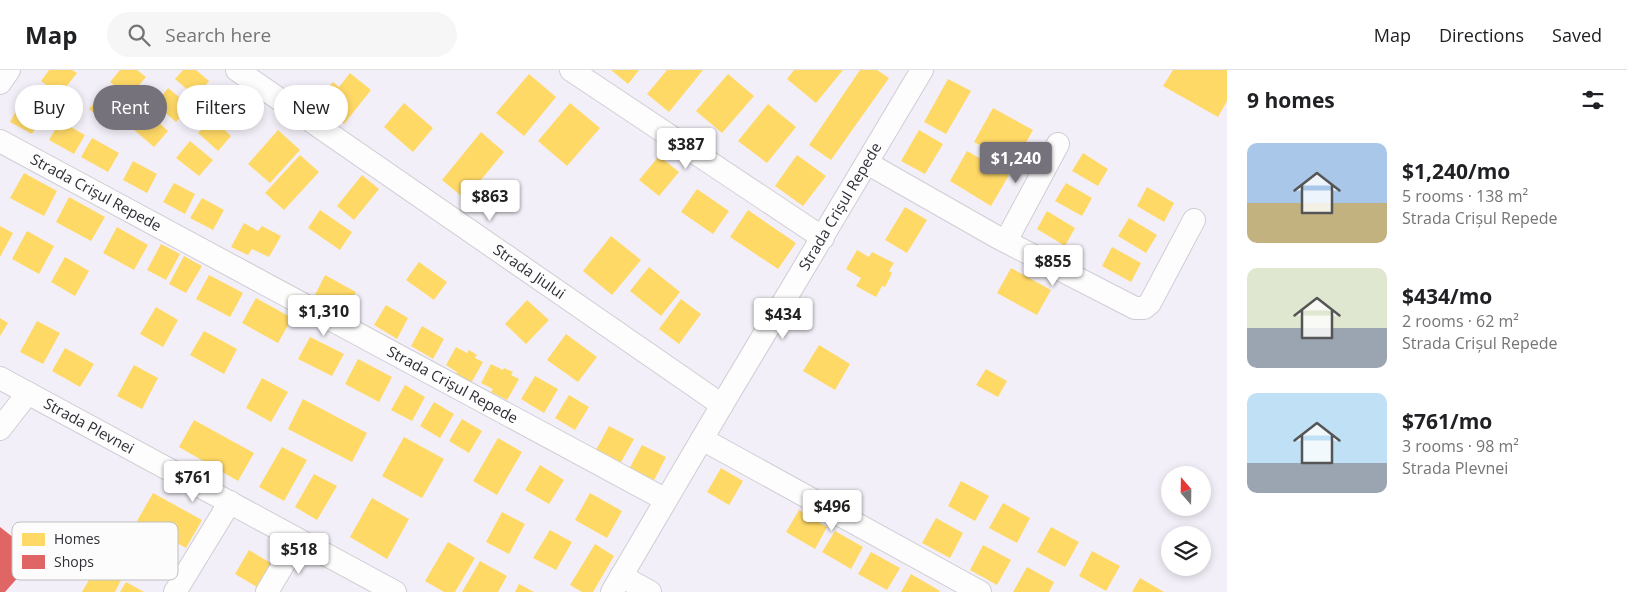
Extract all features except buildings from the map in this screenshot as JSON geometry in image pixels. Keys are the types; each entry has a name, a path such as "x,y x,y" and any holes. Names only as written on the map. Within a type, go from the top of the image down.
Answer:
{"street":[{"path":"0,83 9,70"},
{"name":"Strada Jiului","path":"237,70 722,405"},
{"path":"571,70 823,238"},
{"name":"Strada Crișul Repede","path":"617,584 867,163 915,73"},
{"name":"Strada Crișul Repede","path":"0,141 666,500"},
{"path":"1006,241 1058,144"},
{"path":"867,163 1006,241 1135,308 1144,308 1150,302 1194,220"},
{"name":"Strada Plevnei","path":"0,378 395,592"},
{"path":"0,428 28,393"},
{"path":"702,439 980,592"},
{"path":"175,592 230,502"},
{"path":"267,592 298,540"},
{"path":"617,584 650,592"}]}
